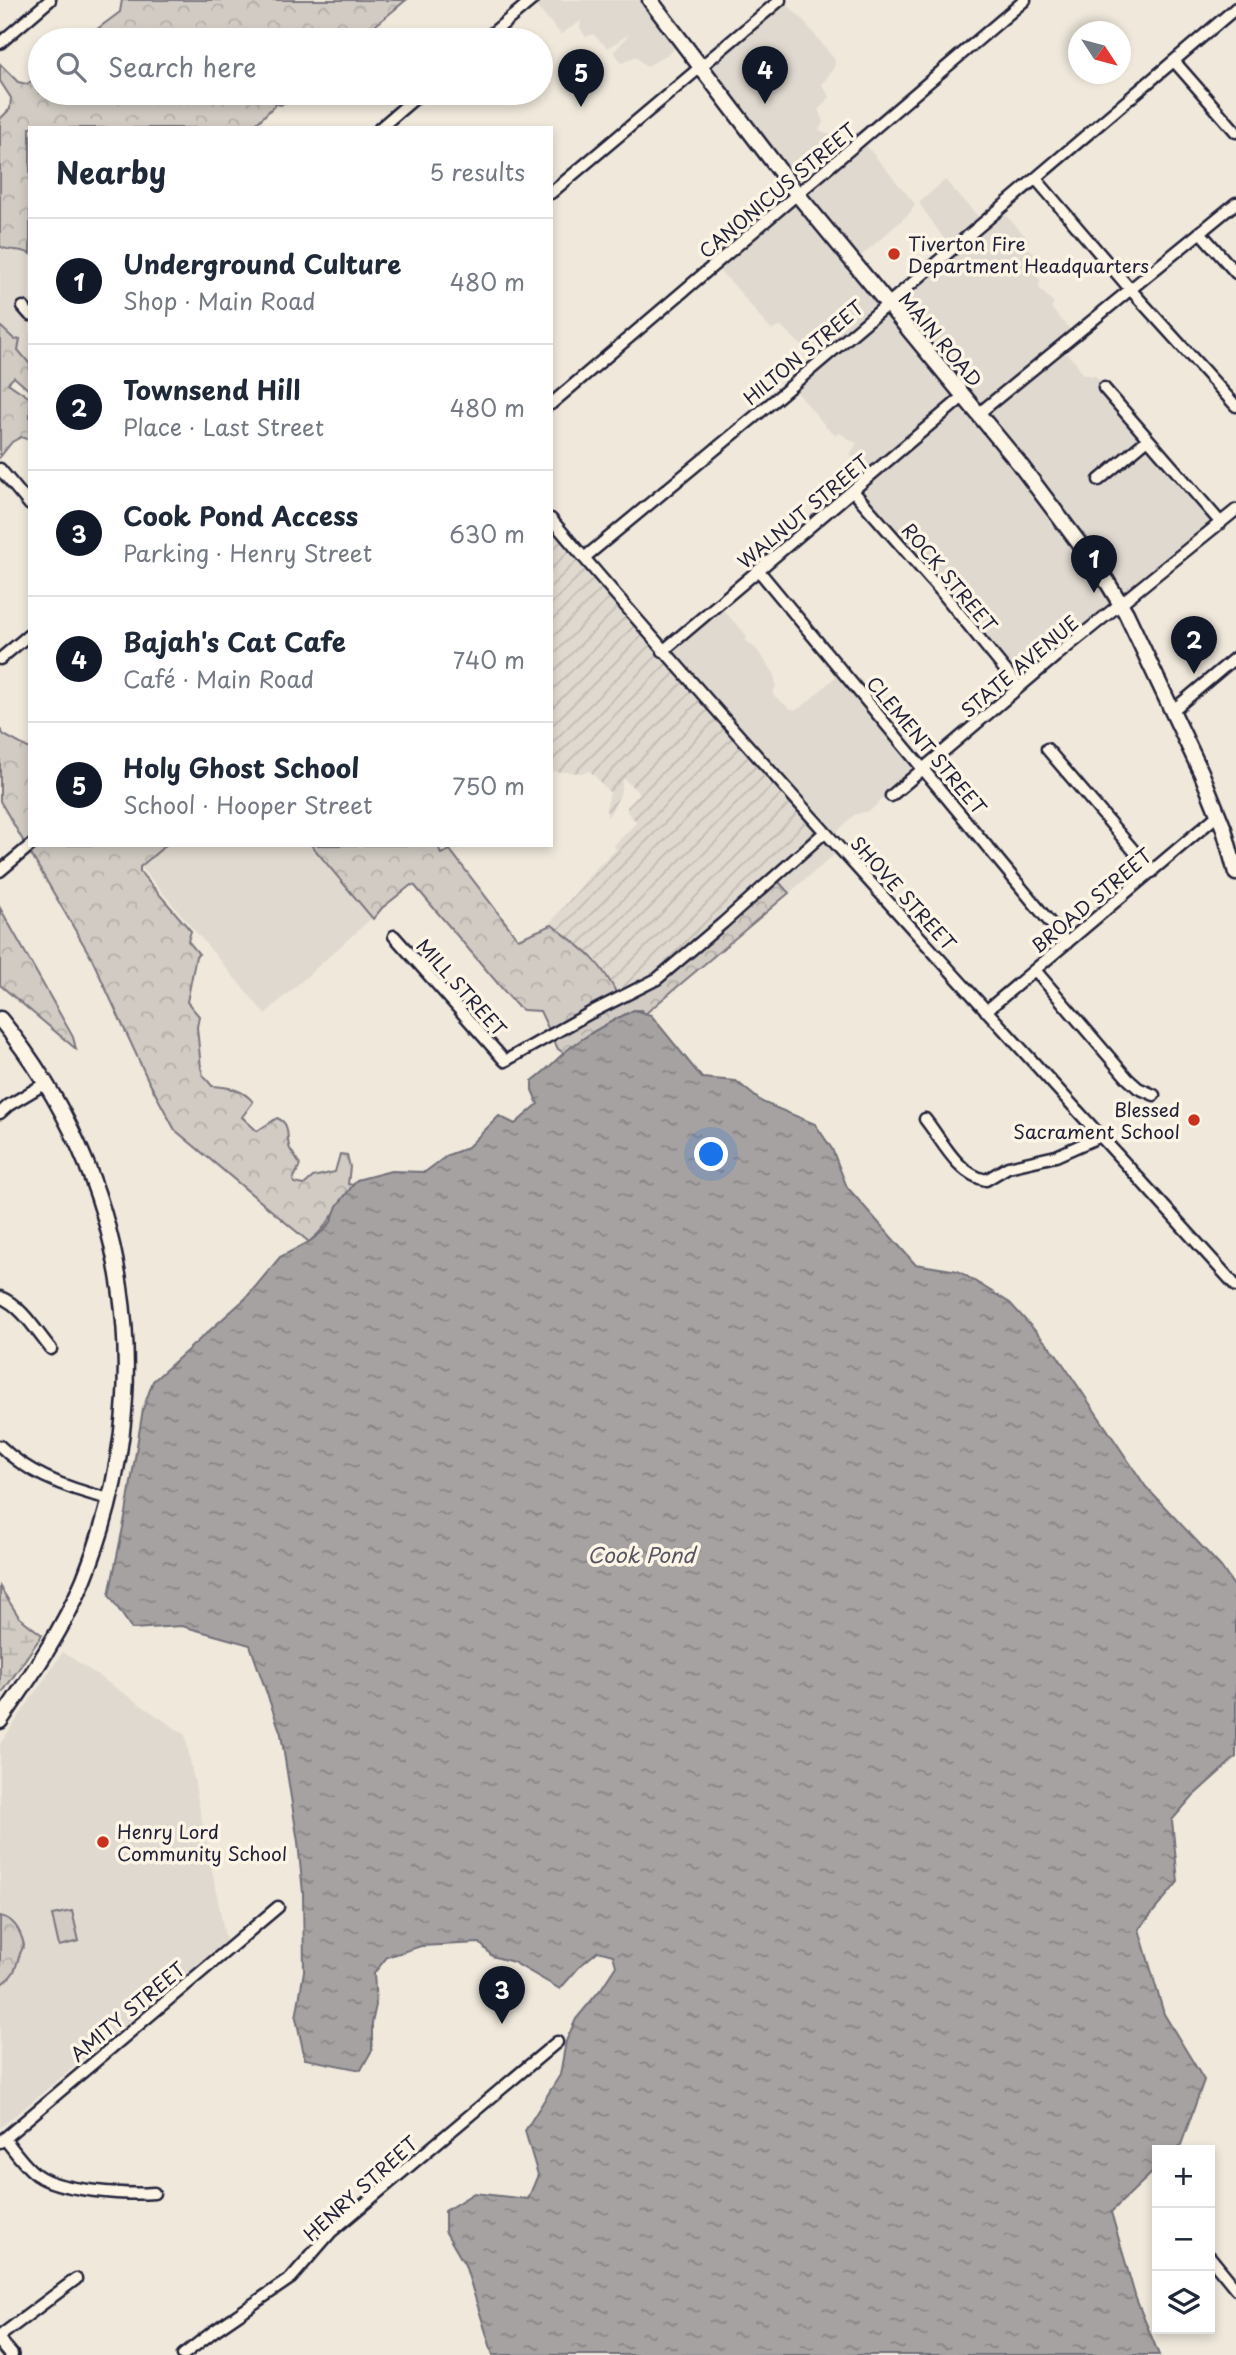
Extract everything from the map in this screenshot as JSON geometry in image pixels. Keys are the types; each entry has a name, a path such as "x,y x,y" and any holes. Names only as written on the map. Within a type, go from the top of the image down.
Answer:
{"main road":[{"name":"MAIN ROAD","path":"650,0 799,195 1076,537 1122,604 1219,814 1236,873"},
{"path":"0,1019 46,1083 72,1129 96,1188 120,1279 126,1339 126,1395 121,1440 110,1499 92,1559 72,1605 43,1657 0,1721"}],"street":[{"path":"0,43 50,0"},
{"path":"498,28 532,0"},
{"path":"553,191 780,0"},
{"name":"CANONICUS STREET","path":"553,402 1025,0"},
{"name":"HILTON STREET","path":"584,558 1236,8"},
{"path":"1174,61 1236,132"},
{"path":"382,126 407,105"},
{"path":"1036,179 1236,407"},
{"path":"978,414 1236,203"},
{"path":"1200,232 1236,273"},
{"path":"1104,388 1221,523"},
{"name":"WALNUT STREET","path":"663,651 964,396"},
{"path":"1100,480 1148,439"},
{"path":"0,470 28,503"},
{"name":"ROCK STREET","path":"853,491 940,590 1019,687"},
{"name":"STATE AVENUE","path":"891,796 1019,687 1236,510"},
{"name":"SHOVE STREET","path":"553,521 663,651 1236,1286"},
{"name":"CLEMENT STREET","path":"759,571 1067,943"},
{"path":"0,659 28,636"},
{"path":"1172,711 1236,657"},
{"path":"1047,749 1152,872"},
{"name":"BROAD STREET","path":"986,1011 1219,814"},
{"name":"MILL STREET","path":"394,936 505,1061 657,979 825,832"},
{"path":"0,872 29,847"},
{"path":"1035,970 1128,1079 1138,1088 1154,1095"},
{"path":"0,1113 46,1083"},
{"path":"925,1119 959,1163 976,1178 986,1180 1008,1167 1056,1156 1101,1136"},
{"path":"0,1297 13,1304 51,1349"},
{"path":"0,1447 23,1465 84,1493 110,1499"},
{"name":"AMITY STREET","path":"2,2140 278,1907"},
{"name":"HENRY STREET","path":"183,2355 291,2278 331,2232 557,2042"},
{"path":"2,2140 34,2172 53,2183 136,2194 155,2193"},
{"path":"1215,2263 1236,2289"},
{"path":"0,2336 76,2279"},
{"path":"0,2342 11,2355"}],"shaded area":[{"path":"651,0 681,42 671,52 646,67 636,56 622,63 614,52 629,34 608,48 593,34 586,37 580,28 581,21 561,34 532,2"},
{"path":"784,1 835,60 834,67 822,85 830,97 818,110 824,121 819,130 833,136 847,153 864,143 915,204 910,213 853,263 890,308 954,253 919,203 945,180 982,221 1001,210 1029,240 1027,246 1043,263 1035,274 1040,280 1039,288 1054,303 1051,308 1075,335 1062,349 1077,364 1082,374 1095,376 1105,385 1216,520 1022,683 855,494 871,477 850,454 857,443 840,433 835,435 827,428 793,387 815,366 803,353 801,345 781,326 772,330 715,267 795,200 707,66"},
{"path":"0,246 7,251 22,249 28,253 28,362 18,350 15,340 0,326"},
{"path":"553,522 825,831 675,966 618,996 608,975 595,958 550,923 596,868 616,850 614,845 637,822 627,812 627,807 640,794 623,778 620,795 608,817 606,809 610,793 590,771 553,771"},
{"path":"719,606 747,636 746,641 756,649 774,673 776,686 772,694 789,708 795,710 802,707 842,671 921,767 871,810 854,815 832,837 840,850 789,893 775,879 664,651"},
{"path":"155,847 310,847 374,916 265,1014 136,861"},
{"name":"Henry Lord Community School","path":"63,1652 185,1735 226,1941 0,2128 0,1744"}],"green space":[{"path":"122,0 406,0 372,28 99,28 120,12"},
{"path":"0,64 18,82 28,83 28,105 275,105 254,126 28,126 28,253 0,246 0,119 10,109 11,98 0,81"},
{"path":"0,326 15,340 20,339 18,350 28,362 28,389 14,377 8,383 28,397 28,439 21,437 12,442 0,457"},
{"path":"0,729 4,735 28,748 28,847 164,847 140,867 140,872 191,931 188,941 199,954 196,956 187,1002 199,1016 197,1027 203,1075 212,1086 234,1090 253,1102 242,1117 257,1131 277,1118 285,1124 290,1149 300,1165 294,1183 304,1185 313,1177 335,1172 340,1154 347,1155 350,1167 348,1184 353,1185 328,1222 309,1242 175,1130 148,1080 92,959 0,801"},
{"path":"313,847 439,847 441,854 450,850 518,939 552,925 582,948 597,964 618,996 659,979 776,879 789,893 645,1014 641,1010 634,1010 594,1031 564,1053 558,1049 540,1011 523,1010 516,1005 415,886 411,885 382,908 373,919"},
{"path":"0,908 73,1037 76,1049 0,985"},
{"path":"0,1587 19,1617 42,1635 0,1696"},
{"path":"72,1911 79,1941 59,1946 52,1915"},
{"path":"0,1916 10,1920 16,1927 24,1945 11,1976 0,1985"}],"water":[{"name":"Cook Pond","path":"634,1010 651,1015 702,1078 736,1081 762,1102 815,1124 832,1149 847,1187 915,1264 958,1271 1010,1303 1057,1355 1146,1487 1221,1567 1236,1589 1236,1757 1193,1796 1172,1820 1178,1882 1139,1929 1164,2014 1204,2080 1181,2145 1152,2145 1152,2173 1111,2212 1136,2299 1159,2355 493,2355 465,2265 445,2231 445,2211 474,2193 528,2199 538,2175 525,2131 560,2075 566,2041 576,2019 616,1966 613,1955 598,1951 580,1966 560,1989 513,1962 492,1956 480,1943 421,1946 387,1957 374,1973 376,2005 372,2023 372,2050 361,2070 305,2059 296,2018 304,1971 303,1893 298,1842 281,1734 250,1645 182,1626 132,1629 109,1595 143,1409 153,1381 246,1298 280,1257 309,1242 323,1231 331,1222 337,1206 357,1180 391,1171 425,1172 448,1155 467,1148 499,1116 515,1124 538,1104 532,1090 532,1081 566,1051"}],"place":[{"name":"Bajah's Cat Cafe","path":"765,104"},
{"name":"Holy Ghost School","path":"581,107"},
{"name":"Tiverton Fire Department Headquarters","path":"894,254"},
{"name":"Underground Culture","path":"1094,593"},
{"name":"Townsend Hill","path":"1194,674"},
{"name":"Blessed Sacrament School","path":"1194,1120"},
{"name":"Henry Lord Community School","path":"103,1842"},
{"name":"Cook Pond Access","path":"502,2024"}]}
